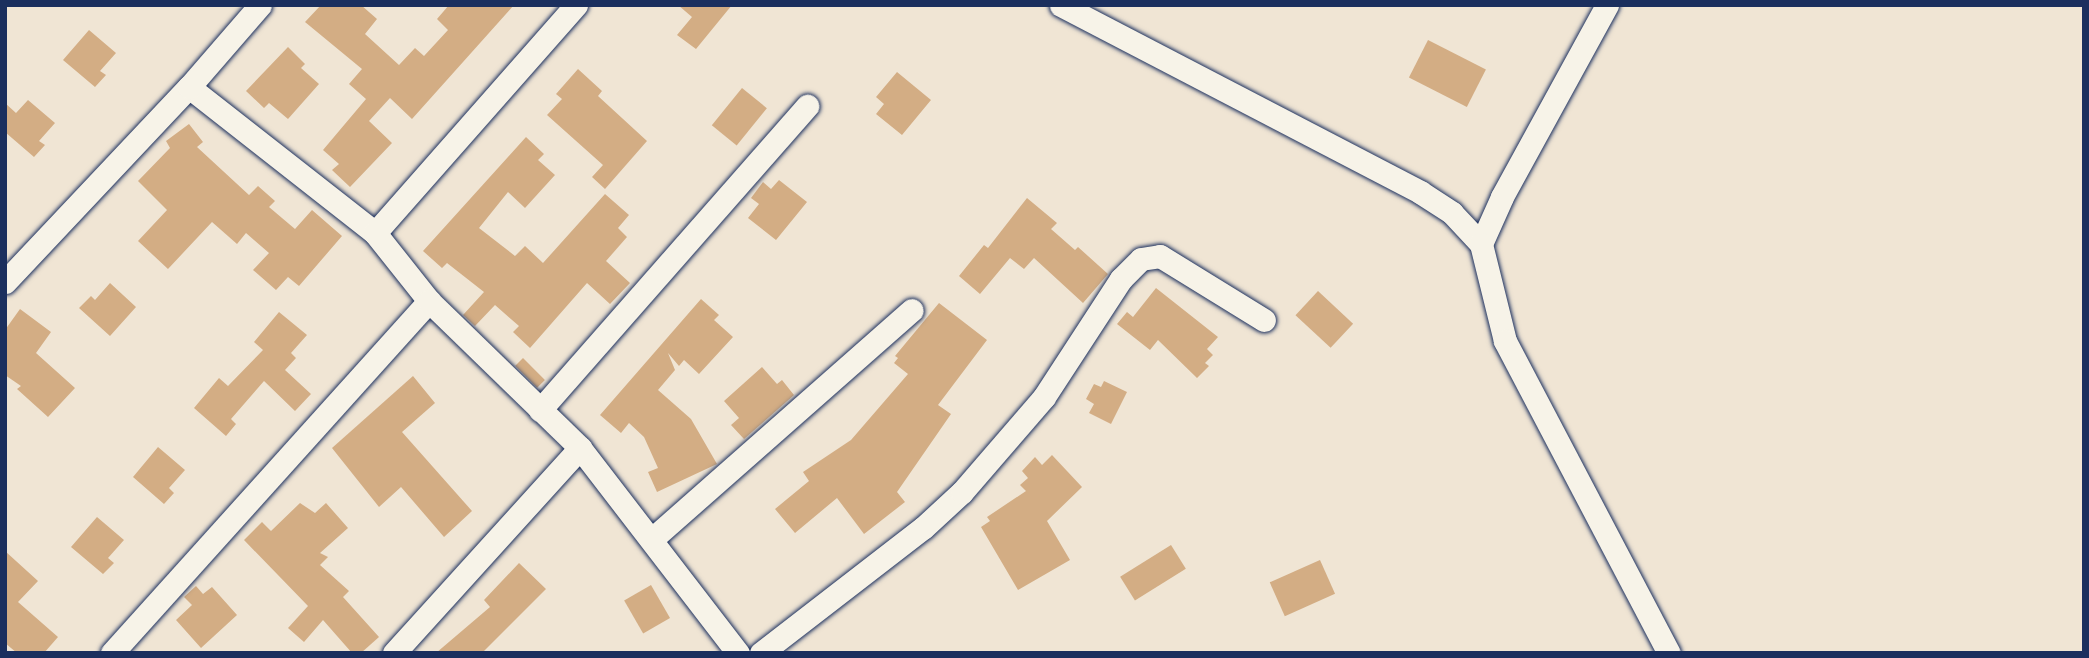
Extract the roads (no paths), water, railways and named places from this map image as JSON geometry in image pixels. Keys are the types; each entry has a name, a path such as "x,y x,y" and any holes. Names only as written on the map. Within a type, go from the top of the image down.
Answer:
{"street":[{"path":"5,282 189,87 260,5"},
{"path":"375,233 576,5"},
{"path":"1061,5 1420,192 1451,213 1482,244 1505,341 1669,653"},
{"path":"1482,244 1502,197 1607,5"},
{"path":"189,87 375,233 429,301 580,448 738,653"},
{"path":"540,410 807,106"},
{"path":"761,653 923,528 962,492 1044,397 1121,279 1141,259 1160,256 1264,320"},
{"path":"112,653 429,301"},
{"path":"652,539 912,310"},
{"path":"394,653 580,448"}]}
